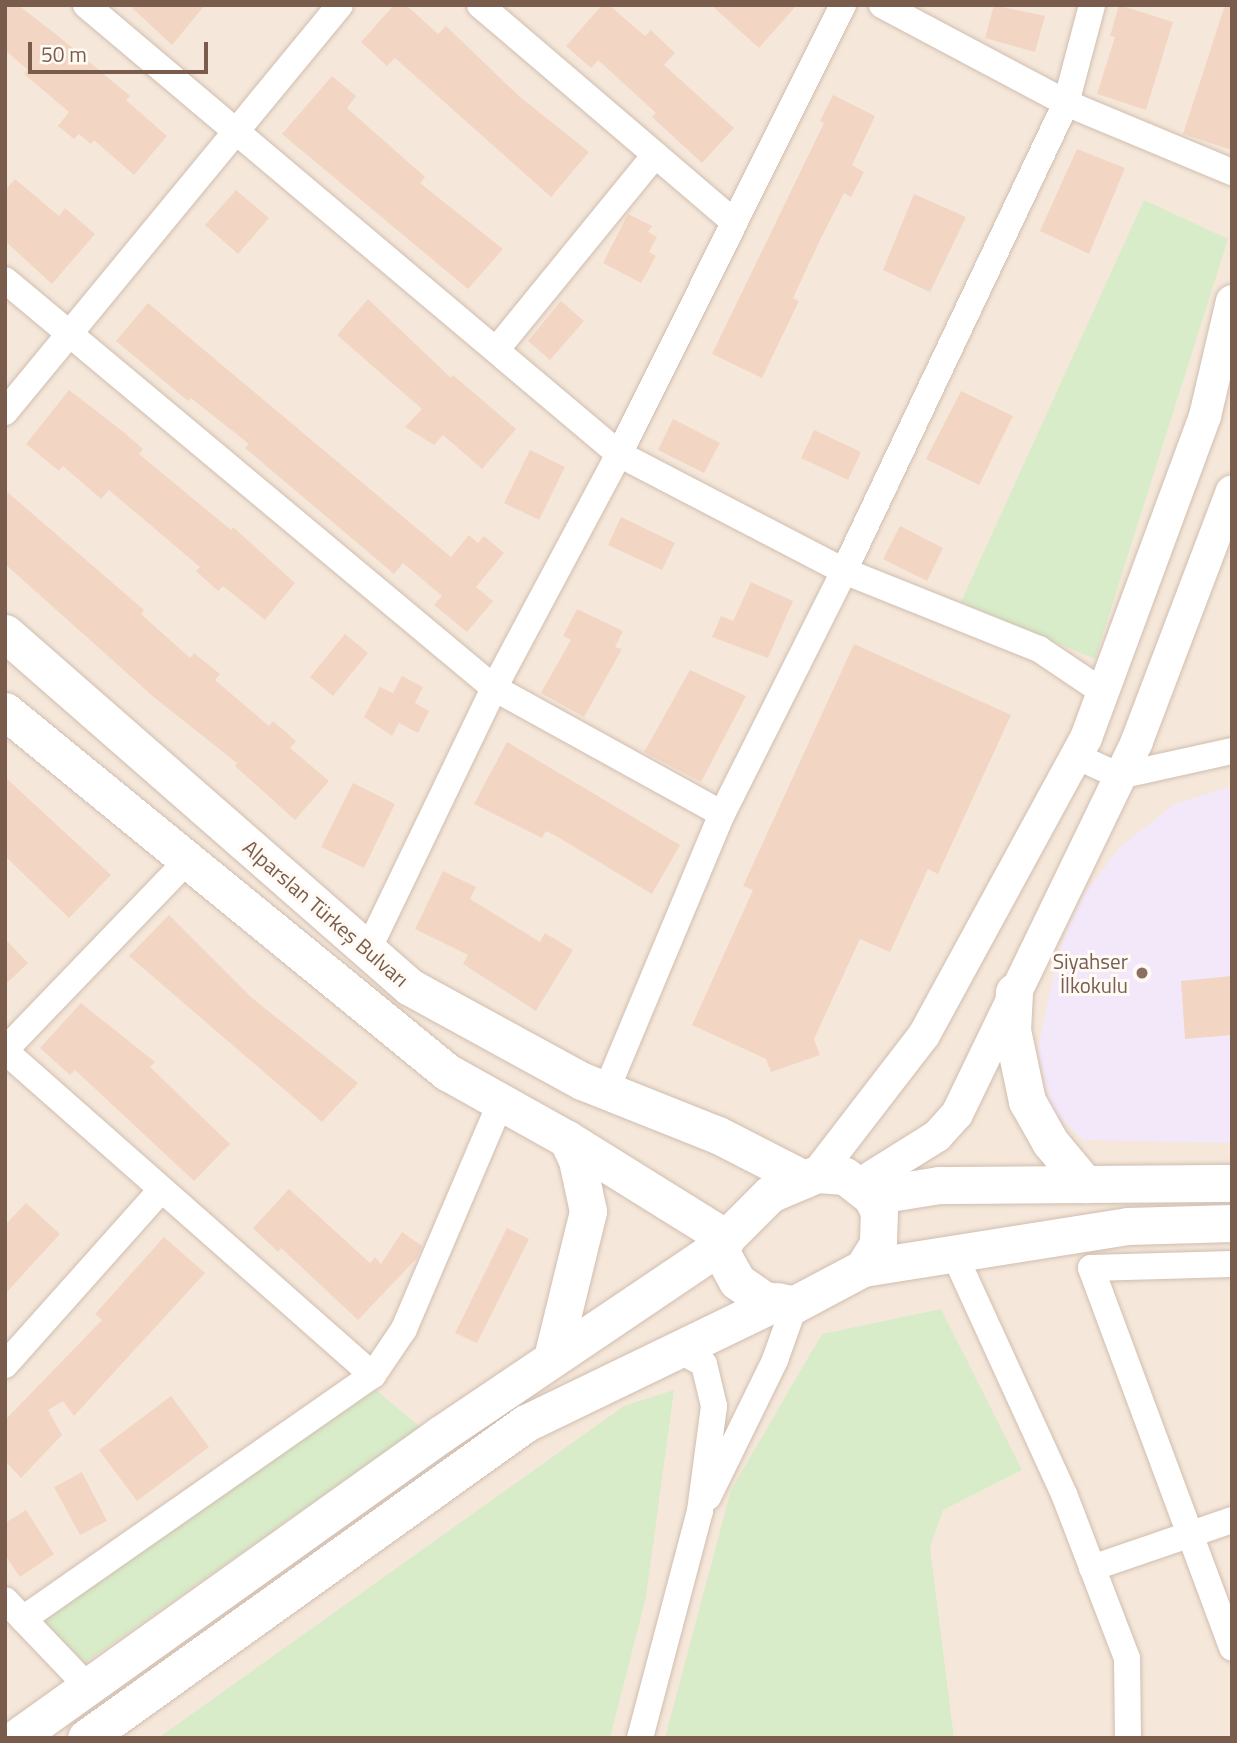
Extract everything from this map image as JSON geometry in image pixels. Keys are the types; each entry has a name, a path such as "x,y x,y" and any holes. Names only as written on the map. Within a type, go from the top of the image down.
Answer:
{"main road":[{"name":"Alparslan Türkeş Bulvarı","path":"5,633 410,987 606,1091 718,1135 810,1177"},
{"name":"Alparslan Türkeş Bulvarı","path":"5,711 447,1072 567,1139 725,1241"},
{"path":"1014,992 1012,1030 1027,1101 1049,1142 1085,1184"},
{"path":"552,1358 588,1210 580,1170 567,1139"},
{"path":"16,1738 552,1358 725,1241 770,1194 810,1177 845,1176 865,1190 881,1228 878,1244 863,1268"},
{"path":"865,1190 939,1185 1232,1183"},
{"path":"86,1738 526,1423 675,1348 787,1303 863,1268 955,1256 1128,1226 1232,1223"},
{"path":"725,1241 721,1252 737,1281 764,1300 787,1303"}],"street":[{"path":"86,5 619,454 844,571 1039,649 1103,692"},
{"path":"5,412 340,5"},
{"path":"480,5 735,223"},
{"path":"368,950 494,688 619,454 843,5"},
{"path":"883,5 1066,103 1232,172"},
{"path":"606,1091 722,814 844,571 1066,103 1092,5"},
{"path":"496,350 655,155"},
{"path":"5,280 494,688 722,814"},
{"path":"810,1177 924,1035 1076,756 1103,692 1205,416 1232,301"},
{"path":"865,1190 937,1136 957,1114 1119,776 1232,491"},
{"path":"1076,756 1119,776 1232,751"},
{"path":"188,860 5,1051 373,1375"},
{"path":"88,1687 14,1610 373,1375 404,1329 501,1102"},
{"path":"5,1365 161,1190"},
{"path":"955,1256 1064,1494 1127,1658 1128,1738"},
{"path":"1232,1264 1091,1268 1232,1647"},
{"path":"700,1511 775,1360 787,1303"},
{"path":"640,1738 700,1511 712,1392 704,1364 675,1348"},
{"path":"1092,1568 1232,1520"}],"shaded area":[{"path":"5,5 1232,5 1232,1738 5,1738"},
{"name":"Siyahser İlkokulu","path":"1232,786 1232,1143 1083,1140 1051,1109 1038,1049 1059,949 1084,894 1121,846 1175,804"}],"green space":[{"path":"1144,200 1228,239 1095,659 961,602"},
{"path":"941,1309 1022,1470 943,1510 930,1547 954,1738 665,1738 731,1490 822,1334"},
{"path":"376,1390 420,1427 85,1663 38,1617"},
{"path":"674,1390 646,1597 610,1738 158,1738 624,1406"}],"building":[{"path":"5,5 18,5 57,35 130,96 126,100 167,136 134,175 94,140 91,144 79,134 74,139 58,126 69,112 24,74 28,70 5,50"},
{"path":"129,5 205,5 172,45"},
{"path":"394,5 406,5 438,34 446,26 520,97 589,152 551,197 395,58 387,66 361,42"},
{"path":"602,5 609,5 645,36 651,30 675,53 664,65 734,128 702,163 652,117 656,113 598,60 591,68 566,46"},
{"path":"711,5 797,5 759,48"},
{"path":"994,5 1045,16 1035,52 985,38"},
{"path":"1119,5 1173,22 1146,110 1097,94 1115,37 1110,36"},
{"path":"1225,5 1232,5 1232,150 1183,134"},
{"path":"332,76 356,96 347,108 425,177 420,183 503,249 468,289 282,134"},
{"path":"833,95 875,116 852,165 864,172 851,197 844,193 821,238 793,298 799,301 762,378 712,354 824,123 820,121"},
{"path":"1077,149 1125,168 1089,254 1040,231"},
{"path":"15,179 59,216 65,208 95,234 52,284 5,241 5,190"},
{"path":"236,190 269,218 238,254 205,225"},
{"path":"914,194 966,217 930,292 883,270"},
{"path":"628,214 652,226 648,232 657,237 649,252 656,256 641,283 603,263"},
{"path":"368,299 451,378 453,375 516,429 482,469 443,435 434,445 405,427 422,409 337,335"},
{"path":"561,301 584,321 550,360 528,341"},
{"path":"148,303 451,557 469,535 478,543 484,536 504,553 476,587 493,601 467,632 434,605 442,596 403,563 394,574 245,448 249,444 191,398 188,401 116,341"},
{"path":"69,390 121,430 143,449 139,454 231,530 233,527 295,583 265,620 223,586 218,591 196,571 200,567 109,490 101,499 63,466 59,471 26,444"},
{"path":"961,391 1013,416 979,485 926,459"},
{"path":"673,419 720,443 704,473 658,450"},
{"path":"814,430 861,452 848,480 801,458"},
{"path":"530,450 565,467 539,520 504,503"},
{"path":"5,490 144,610 141,614 190,658 194,653 220,674 215,680 269,726 273,721 296,741 290,748 329,781 295,820 235,766 237,763 156,699 5,564"},
{"path":"621,517 675,543 662,570 608,545"},
{"path":"900,526 943,548 927,581 883,559"},
{"path":"751,582 793,601 768,658 712,637 721,616 733,621"},
{"path":"577,609 623,631 615,647 622,649 584,717 541,693 571,640 563,636"},
{"path":"345,634 368,653 333,696 310,677"},
{"path":"854,644 1011,715 938,874 928,869 890,952 860,939 814,1039 820,1055 771,1072 766,1059 692,1025 753,890 743,886"},
{"path":"690,670 746,696 701,782 644,752"},
{"path":"402,676 423,687 415,703 429,711 418,733 399,723 392,736 364,717 380,687 393,693"},
{"path":"507,742 680,845 652,894 556,836 546,831 542,838 474,804"},
{"path":"5,777 111,875 69,918 5,856"},
{"path":"353,783 395,804 364,868 321,847"},
{"path":"443,871 476,887 470,899 540,942 545,933 573,950 536,1011 463,964 468,955 415,929"},
{"path":"169,915 252,998 358,1083 322,1122 129,956"},
{"path":"5,939 28,963 5,985"},
{"path":"1232,976 1232,1035 1185,1039 1181,981"},
{"path":"81,1003 155,1062 150,1067 230,1144 194,1181 75,1070 70,1075 40,1048"},
{"path":"289,1189 370,1263 375,1257 381,1264 402,1232 422,1246 417,1258 358,1320 281,1248 278,1252 253,1228"},
{"path":"26,1203 60,1234 5,1294 5,1225"},
{"path":"507,1228 529,1239 477,1343 455,1333"},
{"path":"164,1237 205,1273 74,1416 63,1401 48,1410 62,1435 21,1478 5,1461 5,1420 102,1320 95,1314"},
{"path":"171,1396 209,1447 137,1501 99,1450"},
{"path":"82,1472 107,1521 80,1535 54,1487"},
{"path":"26,1510 54,1554 20,1577 5,1555 5,1523"}],"place":[{"name":"Siyahser İlkokulu","path":"1142,973"}]}
